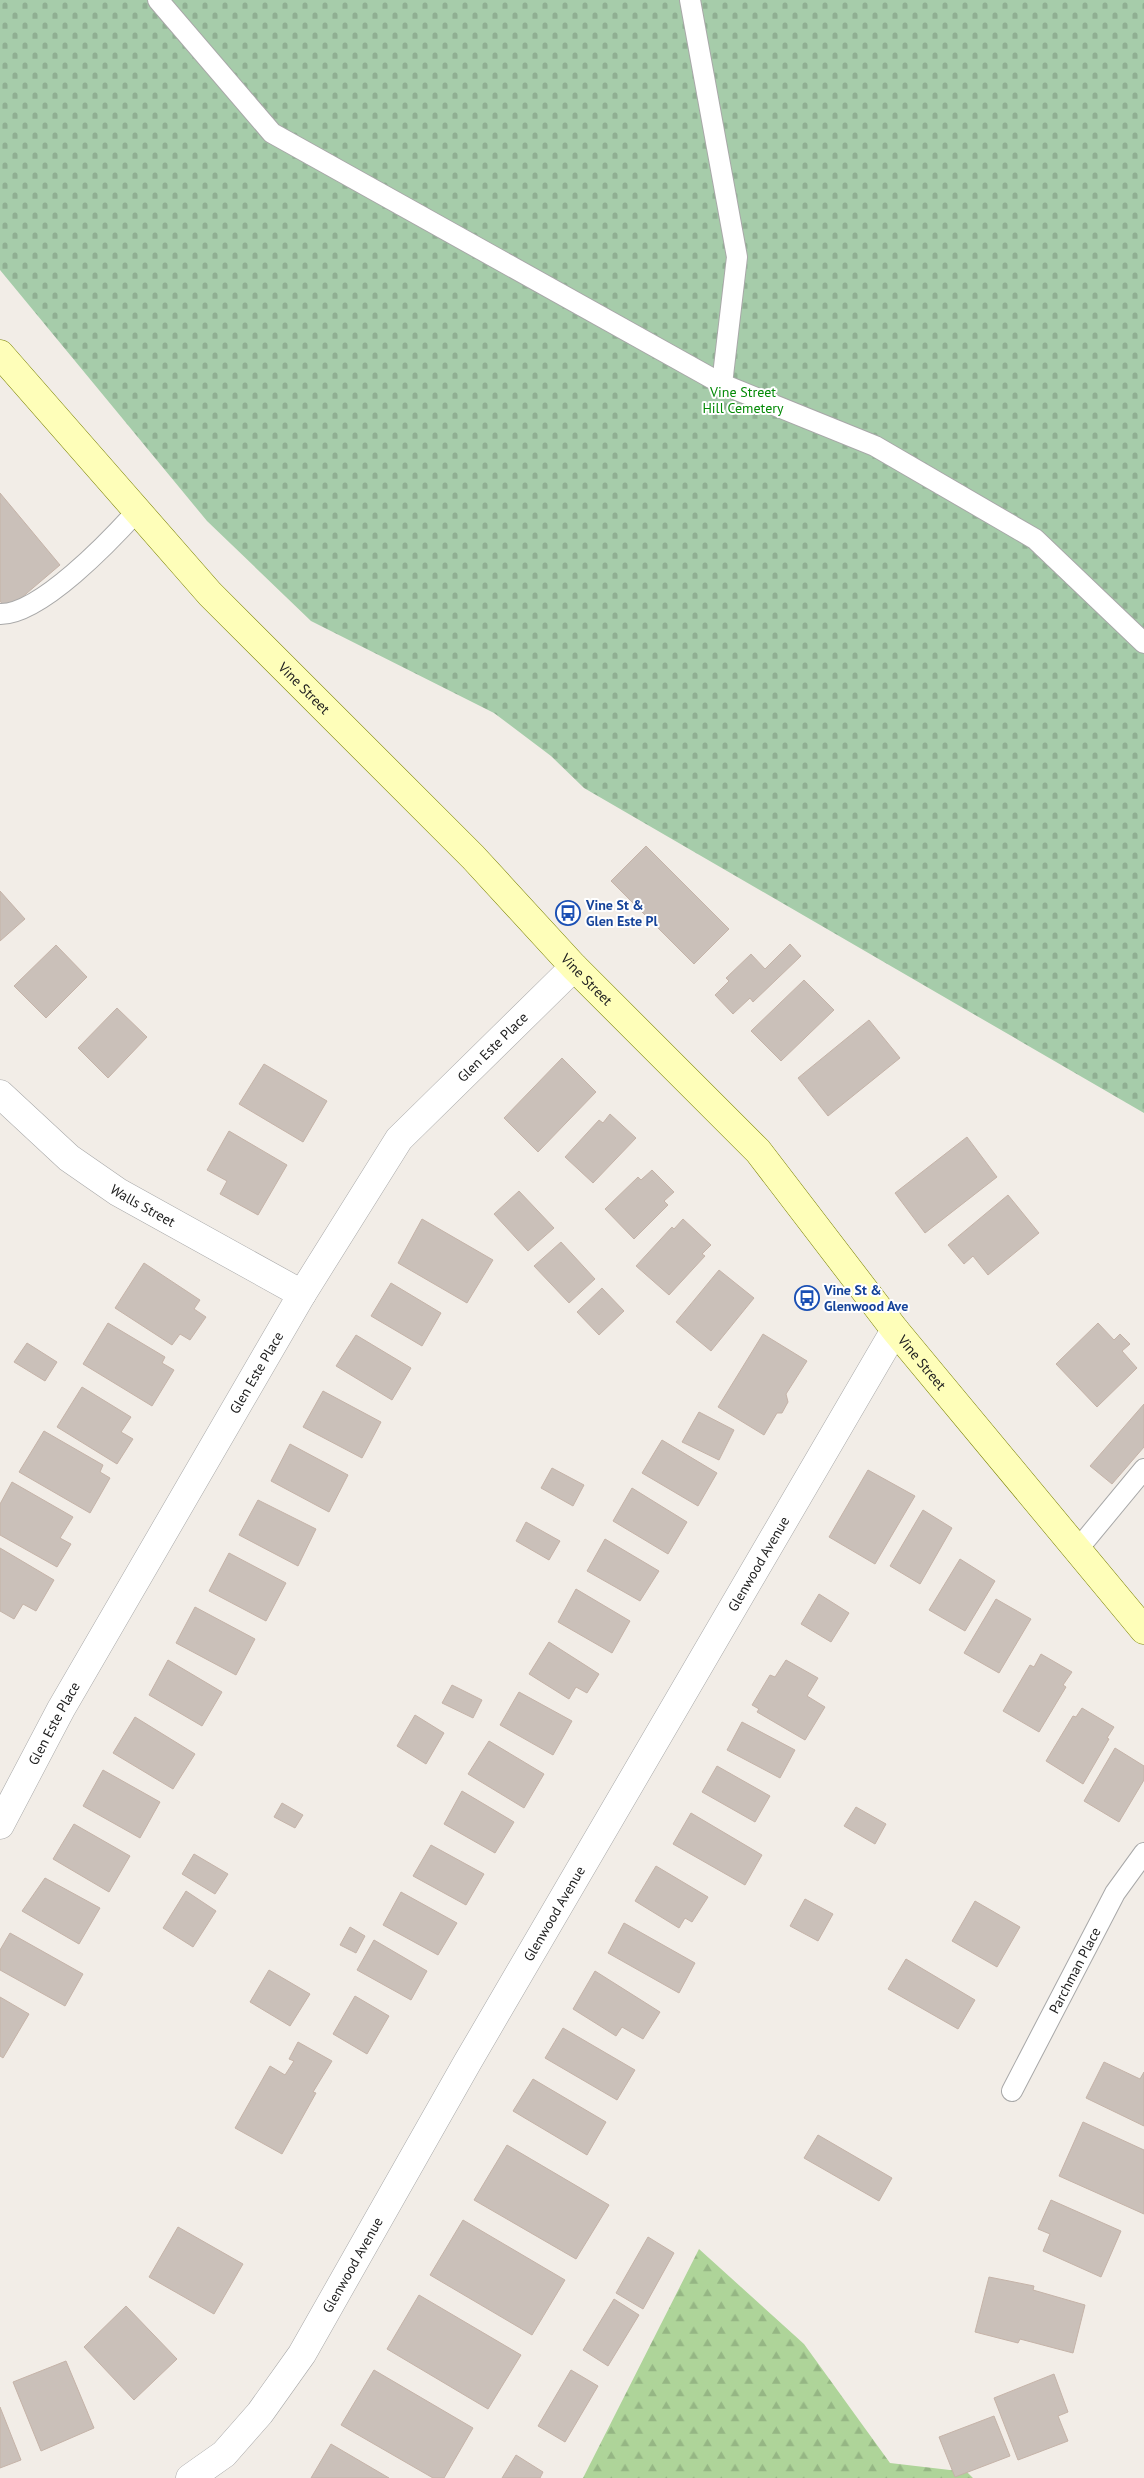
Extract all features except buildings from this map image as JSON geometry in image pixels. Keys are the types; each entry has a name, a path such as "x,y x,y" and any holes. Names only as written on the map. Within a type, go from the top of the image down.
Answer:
{"main road":[{"name":"Vine Street","path":"0,354 210,594 473,857 574,967 758,1151 895,1330 1144,1630"}],"street":[{"name":"Glen Este Place","path":"0,1824 61,1708 302,1294 399,1139 574,967"},
{"name":"Walls Street","path":"0,1094 69,1158 118,1192 302,1294"},
{"name":"Glenwood Avenue","path":"190,2478 224,2454 260,2413 302,2354 467,2063 895,1330"}],"lane":[{"path":"158,0 272,132 722,384 875,446 1036,539 1144,643"},
{"path":"690,0 737,257 722,384"},
{"path":"0,614 11,614 36,602 99,552 138,510"},
{"path":"1078,1549 1144,1469"},
{"name":"Parchman Place","path":"1012,2091 1115,1893 1144,1852"}],"green space":[{"name":"Vine Street Hill Cemetery","path":"0,0 1144,0 1144,1113 584,788 551,756 494,713 311,621 207,521 0,270"},
{"path":"699,2249 804,2344 890,2463 967,2472 973,2478 583,2478"}],"place":[{"name":"Vine St & Glen Este Pl","path":"568,913"},
{"name":"Vine St & Glenwood Ave","path":"807,1298"}]}
